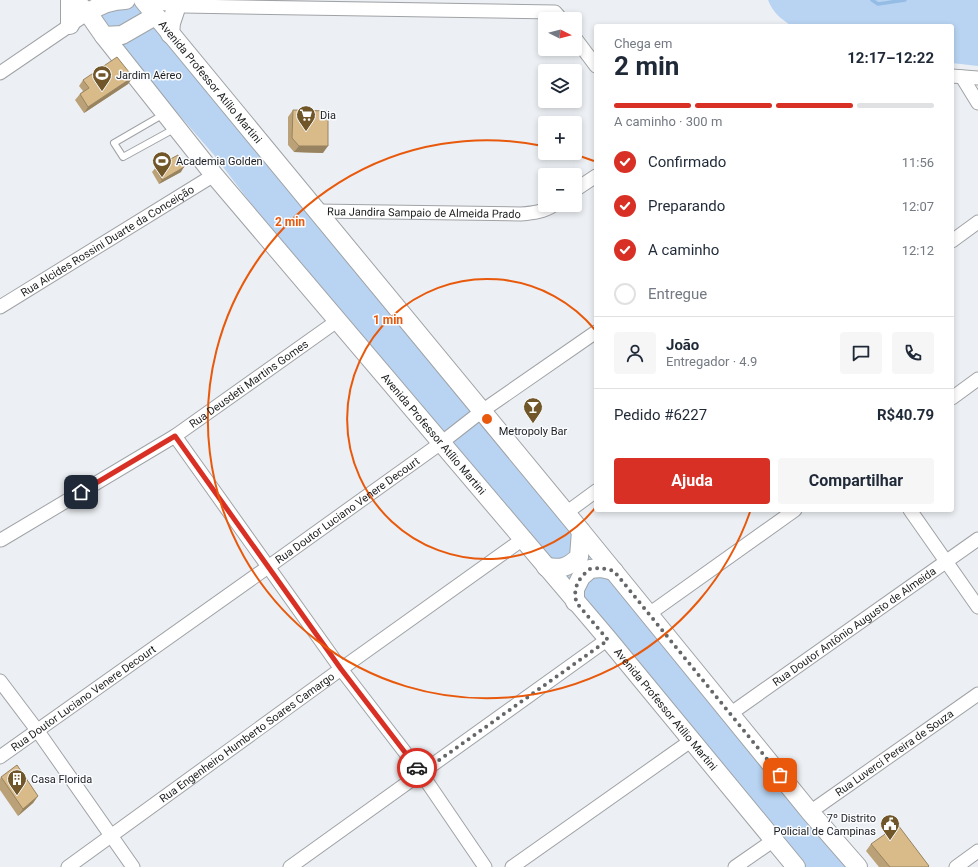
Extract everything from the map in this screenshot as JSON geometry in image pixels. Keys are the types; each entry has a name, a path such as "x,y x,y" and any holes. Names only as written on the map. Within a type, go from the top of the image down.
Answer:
{"main road":[{"path":"70,0 70,25"},
{"name":"Avenida Professor Atílio Martini","path":"74,0 88,13 104,36 214,175 608,640 796,867"},
{"path":"88,13 96,7 114,1 126,0"},
{"name":"Avenida Professor Atílio Martini","path":"140,0 170,34 482,411 810,812 858,867"},
{"path":"170,34 171,23 179,7"},
{"path":"104,36 122,35 155,16"},
{"path":"546,567 559,568 571,564 580,557 581,531"},
{"path":"576,602 575,589 581,577 590,569 601,568 614,571"}],"street":[{"path":"140,0 179,7 556,12"},
{"path":"155,16 179,7"},
{"path":"0,73 88,13"},
{"path":"582,47 594,62"},
{"path":"956,77 978,78"},
{"path":"956,77 978,103"},
{"name":"Rua Alcides Rossini Duarte da Conceição","path":"0,307 214,175"},
{"path":"582,185 594,177"},
{"name":"Rua Jandira Sampaio de Almeida Prado","path":"316,211 521,214 539,212"},
{"path":"954,240 978,222"},
{"name":"Rua Deusdeti Martins Gomes","path":"1,540 175,436 330,326"},
{"name":"Rua Doutor Luciano Venere Decourt","path":"0,757 268,567 482,411 594,333"},
{"path":"954,397 978,379"},
{"path":"175,436 341,669 421,773 485,867"},
{"path":"566,513 594,492"},
{"path":"649,614 792,512"},
{"path":"911,512 978,607"},
{"name":"Rua Engenheiro Humberto Soares Camargo","path":"68,867 523,539"},
{"name":"Rua Doutor Antônio Augusto de Almeida","path":"730,714 978,539"},
{"path":"290,867 608,640"},
{"path":"0,681 37,730 133,867"},
{"name":"Rua Luverci Pereira de Souza","path":"810,812 978,694"},
{"path":"512,867 692,740"},
{"path":"736,867 774,840"},
{"path":"956,867 978,851"}],"lane":[{"path":"165,113 114,143 123,157 176,128"}],"shaded area":[{"path":"79,0 140,0 856,867 804,867 277,238 214,155"},
{"path":"768,0 978,0 978,66 954,63 954,24 789,24 772,9"}],"building":[{"path":"117,57 133,77 88,107 80,94 89,88 83,80"},
{"name":"Dia","path":"293,110 328,111 328,146 299,146 292,138"},
{"name":"Academia Golden","path":"178,155 184,167 162,180 156,167"},
{"path":"17,765 38,796 23,809 1,777"},
{"name":"7º Distrito Policial de Campinas","path":"898,825 929,866 928,867 890,867 871,844"}],"waterway":[{"path":"872,0 878,4 905,0"}],"way so far":[{"path":"417,768 421,773 608,640 576,602 575,589 581,577 590,569 601,568 614,571 780,775"}],"place":[{"name":"Jardim Aéreo","path":"102,92"},
{"name":"Dia","path":"306,132"},
{"name":"Academia Golden","path":"162,178"},
{"name":"Metropoly Bar","path":"533,424"},
{"name":"Casa Florida","path":"17,796"},
{"name":"7º Distrito Policial de Campinas","path":"890,841"}],"route":[{"path":"81,492 175,436 341,669 417,768"}]}
